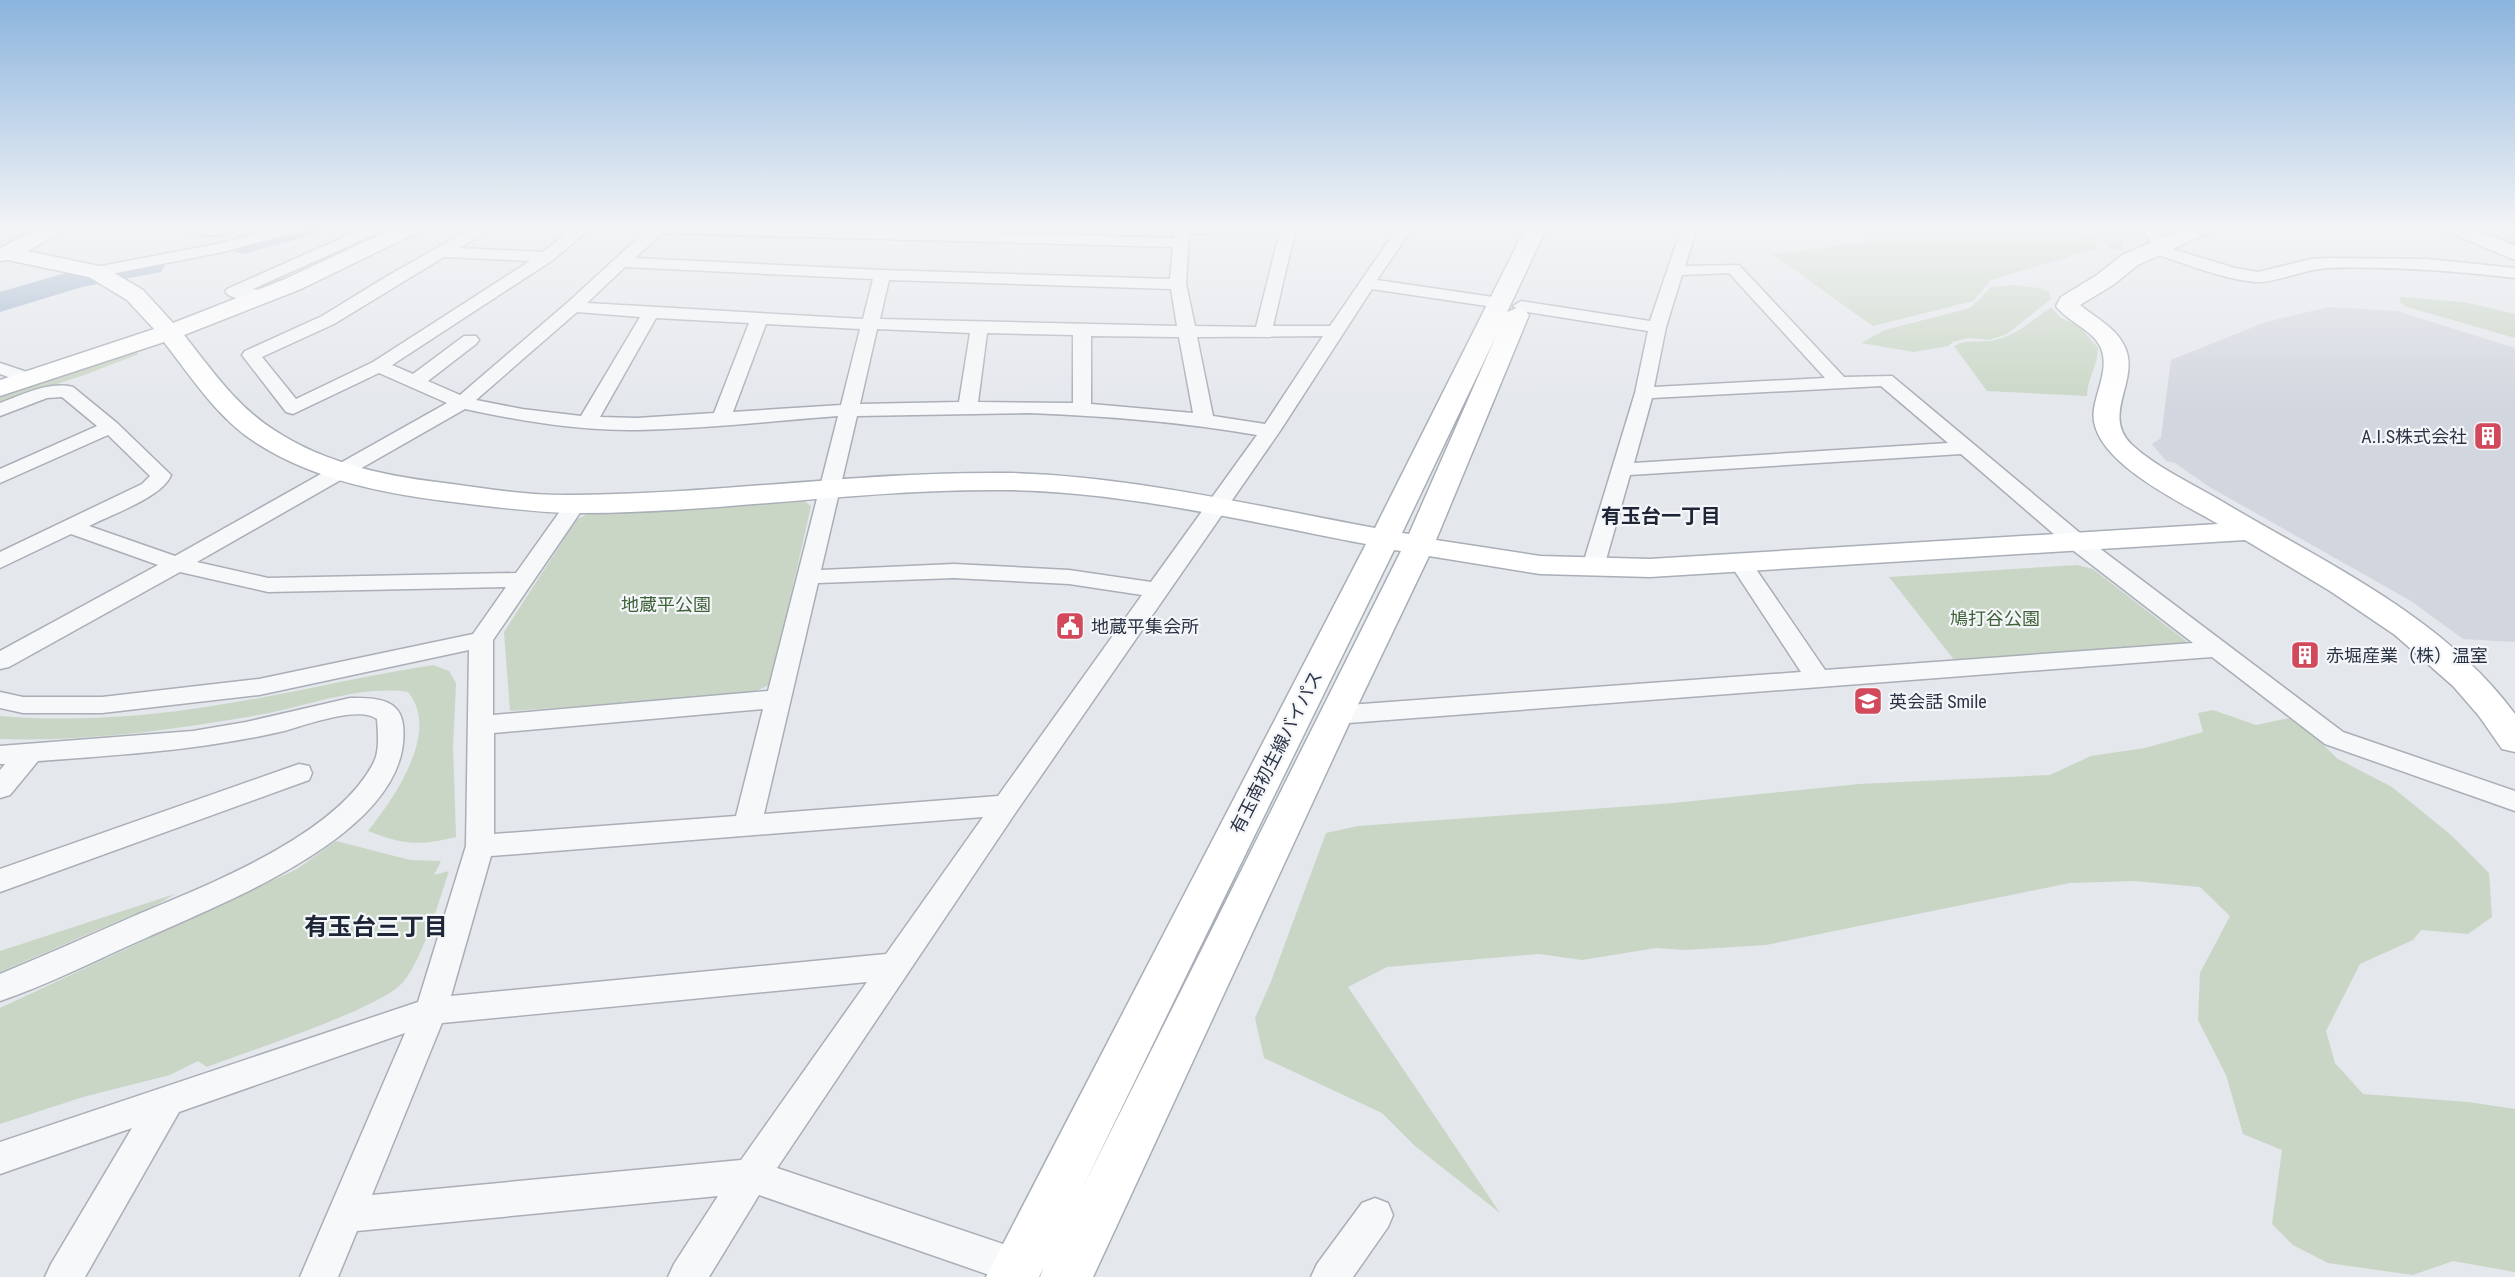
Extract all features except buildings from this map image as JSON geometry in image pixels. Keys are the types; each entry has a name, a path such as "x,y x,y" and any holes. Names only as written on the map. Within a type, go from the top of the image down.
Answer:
{"street":[{"path":"121,287 135,295 169,332 220,397 264,437 290,451 341,471 408,488 497,499 575,504 975,482 1049,484 1103,488 1540,565 1593,567 1650,568 1741,564 2251,531"},
{"path":"245,287 233,292 267,296"},
{"path":"0,388 169,332 287,287"},
{"path":"384,287 328,320 251,355 293,408 379,366 501,287"},
{"path":"0,661 277,510 462,403 595,287"},
{"path":"748,824 879,287"},
{"path":"1179,287 1204,420"},
{"path":"1263,332 1274,287"},
{"path":"687,1277 751,1176 1006,805 1270,431 1364,287"},
{"path":"1390,287 1657,327"},
{"name":"有玉南初生線バイパス","path":"1066,1277 1335,715 1419,545 1517,287"},
{"name":"有玉南初生線バイパス","path":"1015,1272 1383,538 1523,287"},
{"path":"1593,567 1644,393 1657,327 1670,287"},
{"path":"1750,287 1839,382"},
{"path":"2094,287 2069,302 2068,306 2100,332 2110,342 2114,351 2116,364 2106,410 2106,424 2110,435 2127,455 2148,470 2379,608 2437,649 2486,699 2515,740"},
{"path":"573,307 868,325 1188,333 1337,331"},
{"path":"587,422 651,312"},
{"path":"721,418 759,320"},
{"path":"968,408 979,327"},
{"path":"1082,330 1082,408"},
{"path":"415,382 470,340"},
{"path":"379,366 462,403 522,416 587,422 637,424 847,410 1082,408 1204,420 1270,431"},
{"path":"0,368 27,378"},
{"path":"1644,393 1885,380 2078,543 2334,738 2515,801"},
{"path":"0,410 44,393 66,391 110,427 161,475 159,480 149,488 0,561"},
{"path":"0,477 110,427"},
{"path":"1620,470 1966,448"},
{"path":"319,1277 432,1011 480,846 481,640 575,504"},
{"path":"71,527 176,564 268,585 523,580"},
{"path":"1741,564 1818,679"},
{"path":"809,577 954,571 1069,577 1157,590"},
{"path":"0,699 23,705 102,705 259,687 481,640"},
{"path":"1335,715 2215,649"},
{"path":"482,725 778,699"},
{"path":"0,754 193,740 246,731 350,706 376,706 388,716 392,744 387,764 370,790 329,828 295,852 261,872 205,898 0,988"},
{"path":"0,788 29,753"},
{"path":"0,881 299,773"},
{"path":"480,846 1006,805"},
{"path":"0,1158 432,1011 896,966"},
{"path":"64,1277 167,1101"},
{"path":"345,1215 751,1176 1015,1272"},
{"path":"1329,1277 1375,1215"}],"shaded area":[{"name":"A.I.S株式会社","path":"2329,307 2397,311 2515,348 2515,642 2463,639 2411,601 2208,486 2175,463 2166,461 2152,444 2161,438 2171,360 2266,322"}],"green space":[{"path":"1818,287 1985,287 1973,301 1873,326"},
{"path":"1991,287 2039,288 2049,292 2051,299 2007,334 1989,340 1968,338 1953,342 1948,346 1914,352 1861,343 1885,330 1970,308"},
{"path":"2401,297 2464,302 2515,314 2515,338 2404,306 2399,301"},
{"path":"2051,307 2061,318 2079,326 2098,348 2087,396 1987,391 1954,346 1964,342 2003,338"},
{"path":"133,351 139,354 0,403 0,397"},
{"name":"地蔵平公園","path":"803,500 811,506 771,684 748,695 510,711 504,632 576,520 589,513"},
{"name":"鳩打谷公園","path":"2077,565 2093,569 2186,641 2184,650 1962,670 1889,577"},
{"path":"433,665 449,671 456,683 453,747 456,837 443,840 412,843 368,831 401,783 417,745 419,726 417,708 408,692 372,691 264,714 133,733 66,738 0,739 0,716 82,718 164,713 245,701"},
{"path":"2213,710 2256,725 2294,717 2338,759 2392,787 2451,835 2489,873 2492,917 2468,934 2421,930 2413,940 2360,964 2326,1031 2335,1063 2363,1094 2468,1102 2515,1109 2515,1272 2453,1261 2413,1275 2328,1263 2293,1245 2272,1224 2282,1150 2243,1134 2226,1075 2198,1020 2200,973 2230,916 2200,887 2134,881 2070,883 1766,945 1685,950 1656,948 1582,960 1539,954 1387,967 1348,987 1500,1213 1415,1146 1382,1113 1264,1058 1255,1018 1270,984 1326,833 1358,826 1673,803 1859,784 2050,775 2091,756 2145,748 2203,732 2198,713"},
{"path":"336,841 410,860 441,861 434,875 449,871 418,958 404,981 391,992 343,1016 207,1067 198,1061 170,1075 83,1097 0,1124 0,1008 297,869"},
{"path":"175,894 158,904 0,972 0,951"}],"waterway":[{"path":"0,302 51,287"}],"place":[{"name":"A.I.S株式会社","path":"2488,436"},
{"name":"地蔵平集会所","path":"1070,626"},
{"name":"赤堀産業（株）温室","path":"2305,655"},
{"name":"英会話 Smile","path":"1868,701"}],"district":[{"name":"有玉台一丁目","path":"1661,516"},
{"name":"有玉台三丁目","path":"376,927"}]}
